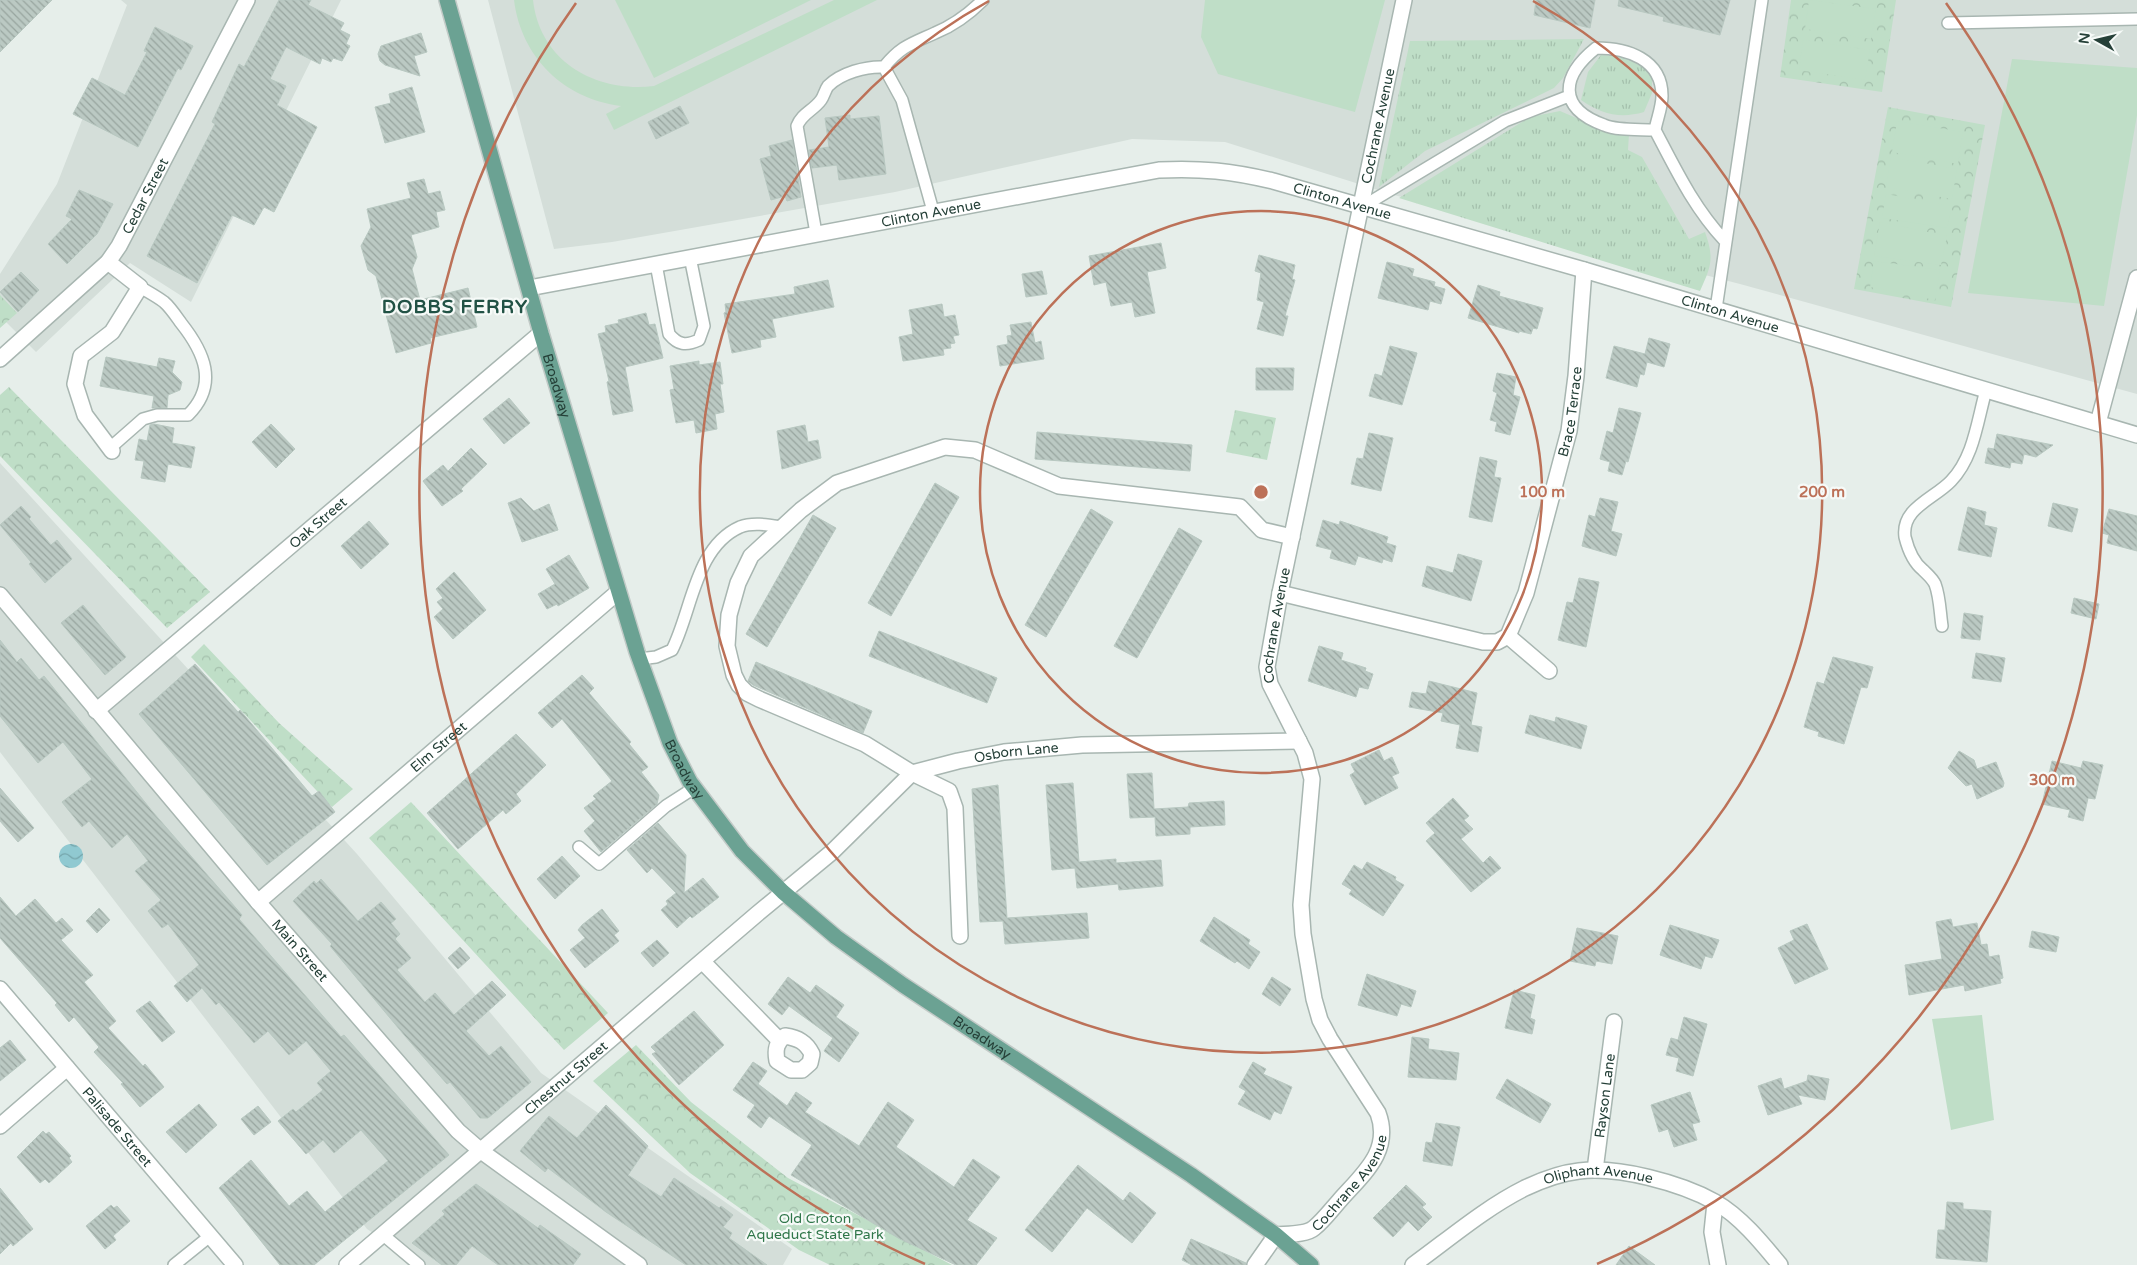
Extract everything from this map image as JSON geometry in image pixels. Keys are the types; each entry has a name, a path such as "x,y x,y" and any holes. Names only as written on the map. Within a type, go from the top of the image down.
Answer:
{"main road":[{"name":"Broadway","path":"447,0 541,333 639,659 670,744 694,788 742,851 783,892 836,937 903,985 1191,1175 1276,1236 1311,1265"}],"street":[{"name":"Cedar Street","path":"0,359 108,262 136,218 247,0"},
{"name":"Cochrane Avenue","path":"1276,1236 1312,1230 1364,1174 1378,1154 1383,1127 1378,1113 1330,1039 1320,1020 1314,999 1303,934 1301,906 1312,779 1309,764 1270,684 1267,667 1280,593 1404,0"},
{"name":"Clinton Avenue","path":"529,288 1159,170 1200,168 1234,172 1273,180 1584,270 2137,435"},
{"path":"108,262 140,287 112,332 81,356 75,384 85,415 111,450"},
{"name":"Brace Terrace","path":"1508,636 1526,593 1569,431 1576,376 1584,270"},
{"path":"2098,423 2137,278"},
{"name":"Oak Street","path":"96,711 541,333"},
{"path":"960,936 955,808 949,791 912,773 864,744 747,693 734,675 726,646 729,615 738,582 751,556 782,526 837,483 945,447 974,450 1059,486 1240,507 1262,530 1292,537"},
{"name":"Elm Street","path":"258,902 618,592"},
{"path":"1280,593 1483,642 1498,642 1508,636 1549,671"},
{"name":"Main Street","path":"0,595 258,902 458,1131 481,1151 639,1265"},
{"name":"Osborn Lane","path":"912,773 1004,752 1082,745 1298,740"},
{"path":"783,892 832,852 912,773"},
{"name":"Chestnut Street","path":"347,1265 783,892"},
{"path":"703,962 779,1040"},
{"name":"Palisade Street","path":"0,989 235,1265"},
{"name":"Rayson Lane","path":"1595,1170 1614,1022"},
{"path":"0,1126 67,1068"},
{"name":"Oliphant Avenue","path":"1413,1265 1483,1213 1525,1188 1553,1177 1579,1171 1595,1170 1618,1172 1657,1181 1715,1203 1746,1228 1780,1265"},
{"path":"1715,1203 1712,1232 1718,1265"},
{"path":"1255,1265 1276,1236"}],"lane":[{"path":"816,233 798,132 800,118 822,100 828,87 842,76 858,70 884,67 909,43 936,33 973,10 983,0"},
{"path":"1716,309 1762,0"},
{"path":"1948,23 2137,19"},
{"path":"1655,130 1606,126 1579,113 1568,96 1570,79 1578,64 1596,48 1616,48 1643,57 1658,74 1662,96 1655,130 1684,187 1710,225 1726,241"},
{"path":"884,67 902,100 934,211"},
{"path":"1362,207 1505,121 1568,96"},
{"path":"656,264 669,334 675,341 683,345 691,344 699,340 704,326 690,257"},
{"path":"111,450 143,419 157,416 188,415 199,404 206,381 205,362 189,333 165,303 140,287"},
{"path":"1942,626 1935,585 1930,576 1913,560 1908,547 1905,536 1906,518 1951,481 1970,454 1986,390"},
{"path":"639,659 656,657 672,650 701,572 718,544 741,527 755,524 782,526"},
{"path":"579,847 599,864 666,806 694,788"},
{"path":"382,1234 418,1265"},
{"path":"174,1265 210,1236"}],"shaded area":[{"path":"121,0 341,0 191,302 130,263 36,352 0,316 0,274 57,184 127,5"},
{"path":"488,0 2137,0 2137,394 1740,284 1394,195 1225,142 1132,139 895,192 612,242 554,249"},
{"path":"0,463 357,854 541,1073 792,1249 783,1265 422,1265 367,1229 0,752"}],"green space":[{"path":"514,0 533,0 538,22 547,41 559,56 574,69 592,78 632,87 654,86 834,0 877,0 614,130 606,114 621,106 600,102 581,94 549,72 536,57 526,40 518,21"},
{"path":"615,0 811,0 654,78"},
{"path":"1205,0 1385,0 1355,112 1218,74 1201,37"},
{"path":"1791,0 1896,0 1882,92 1780,77"},
{"path":"1809,0 1876,9 1871,39 1805,29"},
{"path":"1584,39 1563,78 1554,88 1425,151 1379,187 1410,41"},
{"path":"1803,40 1870,50 1865,80 1799,70"},
{"path":"1601,55 1628,60 1652,74 1652,93 1644,112 1627,115 1611,114 1596,109 1581,100 1588,72"},
{"path":"2012,59 2137,68 2137,115 2104,306 1968,293"},
{"path":"1888,107 1985,125 1951,307 1854,289"},
{"path":"1560,111 1595,126 1629,134 1628,150 1642,157 1689,239 1705,232 1711,255 1709,268 1700,291 1399,198 1530,117"},
{"path":"1897,121 1963,132 1958,164 1892,152"},
{"path":"1891,157 1957,169 1952,199 1886,187"},
{"path":"1886,194 1952,206 1947,228 1882,218"},
{"path":"1880,222 1947,236 1941,265 1874,256"},
{"path":"1874,261 1940,270 1935,300 1870,287"},
{"path":"0,295 17,313 0,328"},
{"path":"9,387 210,592 167,628 0,456 0,395"},
{"path":"1235,410 1276,418 1267,460 1226,452"},
{"path":"204,644 279,723 353,789 332,807 191,657"},
{"path":"411,802 608,1013 564,1050 369,838"},
{"path":"1982,1015 1994,1120 1951,1130 1932,1019"},
{"name":"Old Croton Aqueduct State Park","path":"636,1045 691,1102 788,1178 952,1265 830,1265 799,1250 690,1173 593,1081"}],"water":[{"path":"71,844 76,845 82,851 82,861 76,867 71,868 66,867 60,861 59,856 60,851 66,845"}],"building":[{"path":"0,0 52,0 0,52"},
{"path":"279,0 311,0 308,5 344,23 340,30 350,35 346,44 350,46 342,61 333,58 331,62 322,58 320,64 286,47 270,79 286,86 277,105 317,127 274,212 264,207 254,225 232,215 197,283 147,256 215,124 212,122 239,64 244,67"},
{"path":"1536,0 1595,0 1590,28 1534,15"},
{"path":"1619,0 1730,0 1720,35 1663,21 1664,17 1618,6"},
{"path":"155,27 193,46 181,70 178,68 138,147 73,114 92,78 125,95 147,52 144,51"},
{"path":"421,33 427,52 414,56 420,76 385,65 380,61 378,54 381,46"},
{"path":"412,87 425,132 385,143 375,107 391,103 389,94"},
{"path":"680,106 689,123 656,139 648,122"},
{"path":"850,115 850,119 879,116 886,174 839,180 837,165 812,168 809,150 829,147 825,118"},
{"path":"792,140 801,197 787,201 785,196 771,200 760,159 771,156 769,146"},
{"path":"424,179 428,194 440,191 445,210 436,212 439,227 411,235 417,257 412,269 420,300 468,288 477,327 430,338 431,343 396,353 376,276 368,270 361,246 371,227 367,209 411,198 407,183"},
{"path":"79,190 113,204 97,234 67,264 48,244 72,219 66,216"},
{"path":"1161,243 1166,268 1147,272 1155,313 1135,317 1132,302 1111,306 1106,282 1094,285 1089,256"},
{"path":"1259,255 1295,265 1292,279 1295,280 1285,316 1288,316 1283,336 1257,329 1264,302 1257,300 1261,273 1255,271"},
{"path":"1387,262 1414,269 1412,276 1435,282 1434,286 1445,289 1441,304 1430,301 1428,310 1378,298"},
{"path":"1042,271 1047,294 1026,297 1022,274"},
{"path":"21,272 39,290 18,312 0,292"},
{"path":"828,280 834,307 772,319 776,337 760,340 761,347 732,353 724,313 726,312 725,304 795,294 794,287"},
{"path":"1478,285 1500,292 1499,296 1543,308 1537,329 1533,328 1531,334 1519,331 1519,333 1468,318"},
{"path":"942,304 944,317 955,315 959,335 953,336 955,343 950,344 951,348 943,349 944,355 903,361 899,337 913,334 909,310"},
{"path":"646,313 649,325 655,324 663,358 625,367 633,411 613,415 607,382 609,381 598,334 606,332 605,326 619,323 618,320"},
{"path":"1031,322 1035,343 1041,341 1044,359 1000,366 997,346 1008,344 1007,336 1012,335 1010,325"},
{"path":"1649,338 1670,344 1664,367 1647,362 1644,375 1640,374 1637,387 1606,378 1614,346 1645,354"},
{"path":"1390,346 1417,353 1402,405 1369,396 1375,374 1382,376"},
{"path":"106,357 157,367 159,358 175,361 172,372 182,382 180,390 168,395 167,408 152,408 154,396 100,386"},
{"path":"699,361 699,365 720,362 723,384 720,384 724,412 715,414 717,429 696,433 694,420 676,423 670,390 674,389 670,366"},
{"path":"1256,368 1294,368 1293,390 1256,390"},
{"path":"1497,373 1516,377 1513,395 1520,397 1510,435 1495,431 1497,422 1490,420 1497,393 1493,391"},
{"path":"509,398 530,423 504,444 483,419"},
{"path":"1619,408 1641,413 1628,462 1626,461 1622,475 1608,471 1610,462 1600,459 1607,431 1613,433"},
{"path":"271,424 295,449 276,468 252,442"},
{"path":"150,425 174,428 172,443 195,447 191,468 168,464 165,482 141,478 144,461 135,460 139,439 147,441"},
{"path":"805,425 808,442 818,440 821,458 782,469 777,431"},
{"path":"1037,432 1192,445 1190,471 1035,459"},
{"path":"1369,433 1393,438 1381,491 1351,484 1357,458 1363,459"},
{"path":"1997,434 2053,445 2036,457 2024,454 2022,464 2011,462 2010,468 1985,463 1988,448 1994,449"},
{"path":"471,448 487,464 461,489 463,491 442,506 423,481 443,465 448,471"},
{"path":"1480,457 1497,461 1494,477 1501,478 1492,522 1469,517"},
{"path":"935,483 959,497 891,616 868,603"},
{"path":"521,498 534,511 549,504 558,530 522,542 508,503"},
{"path":"1600,498 1618,502 1611,531 1622,534 1616,556 1582,546 1589,515 1595,517"},
{"path":"2053,503 2078,509 2072,532 2048,526"},
{"path":"21,506 31,517 29,519 51,545 57,540 72,559 45,583 29,564 31,562 0,525"},
{"path":"1968,507 1986,512 1984,525 1997,528 1991,557 1958,550"},
{"path":"1091,509 1113,522 1046,637 1025,625"},
{"path":"2109,509 2137,516 2137,551 2107,543 2109,535 2102,533"},
{"path":"813,515 836,528 767,647 746,634"},
{"path":"1323,520 1339,525 1340,521 1388,537 1386,543 1396,546 1392,562 1383,559 1382,563 1358,556 1355,565 1330,558 1332,550 1316,546"},
{"path":"369,521 389,544 361,569 341,546"},
{"path":"1179,528 1202,541 1137,658 1114,646"},
{"path":"1458,554 1482,561 1471,601 1422,586 1427,566 1453,573"},
{"path":"569,555 589,588 558,606 557,604 547,609 538,594 555,584 546,569"},
{"path":"454,572 486,610 453,639 434,617 443,609 437,602 443,598 436,589"},
{"path":"1579,578 1599,582 1586,647 1558,640 1567,602 1573,603"},
{"path":"2074,598 2099,604 2096,619 2071,613"},
{"path":"83,605 126,657 105,675 61,623"},
{"path":"1964,613 1983,616 1980,640 1961,638"},
{"path":"879,631 997,678 987,703 869,656"},
{"path":"0,640 17,662 21,658 39,680 44,676 152,811 242,915 239,919 341,1037 344,1035 449,1155 314,1265 280,1265 219,1188 251,1160 289,1206 307,1191 325,1212 388,1161 361,1130 334,1153 323,1140 306,1154 278,1121 293,1109 296,1112 323,1090 317,1083 331,1071 306,1041 289,1055 268,1031 254,1043 219,1002 216,1005 202,988 187,1002 174,986 199,965 168,924 162,928 148,911 161,900 135,871 148,861 127,834 112,848 89,821 82,827 62,802 92,779 63,742 38,763 0,716"},
{"path":"1319,646 1343,653 1341,660 1366,668 1365,671 1373,674 1368,689 1359,687 1356,697 1308,681"},
{"path":"1976,653 2005,658 2001,682 1972,678"},
{"path":"1833,657 1873,667 1867,688 1861,687 1844,744 1818,736 1819,732 1804,727 1817,682 1824,684"},
{"path":"756,662 872,711 863,733 753,685 748,681"},
{"path":"195,664 238,712 240,710 312,796 319,791 335,812 267,865 139,714"},
{"path":"582,675 594,688 589,693 631,742 629,744 648,767 641,772 659,795 657,804 601,852 584,831 595,821 584,808 596,799 593,796 612,781 562,719 552,728 538,713"},
{"path":"1429,681 1477,693 1471,725 1482,727 1478,752 1456,748 1460,725 1441,721 1443,713 1409,707 1412,692 1426,694"},
{"path":"1530,715 1555,722 1556,717 1587,726 1581,749 1525,733"},
{"path":"516,734 546,765 516,794 521,801 506,814 503,810 458,849 427,813"},
{"path":"1379,750 1384,761 1392,757 1399,773 1392,776 1398,788 1365,805 1350,775 1355,772 1351,764"},
{"path":"1959,751 1974,760 1977,769 1996,762 2004,783 2003,787 1977,799 1972,784 1966,786 1948,768"},
{"path":"2052,761 2081,768 2083,761 2103,765 2095,799 2088,798 2083,821 2068,817 2070,810 2042,804"},
{"path":"1152,773 1154,809 1188,807 1189,803 1224,801 1225,825 1190,827 1190,834 1156,836 1155,817 1130,818 1127,774"},
{"path":"1073,783 1079,862 1116,859 1116,863 1161,860 1163,886 1119,890 1118,884 1077,888 1075,868 1052,870 1046,785"},
{"path":"998,785 1007,918 1087,913 1089,938 1005,944 1003,921 980,922 972,789"},
{"path":"0,788 34,828 18,842 0,821"},
{"path":"1453,798 1469,816 1464,820 1473,829 1461,839 1483,863 1490,856 1501,868 1471,892 1426,841 1435,833 1426,823"},
{"path":"658,823 686,855 684,893 703,878 719,897 692,918 690,916 677,928 661,910 668,904 666,901 676,893 652,868 647,873 627,850"},
{"path":"562,856 580,876 555,899 537,879"},
{"path":"1367,862 1396,877 1395,880 1404,885 1383,916 1349,894 1352,890 1342,884 1354,865 1362,870"},
{"path":"321,879 358,921 381,902 396,919 391,923 400,934 395,939 411,958 397,970 425,1002 435,993 454,1015 492,981 506,995 466,1031 489,1056 501,1046 531,1082 488,1118 480,1118 450,1082 447,1084 405,1036 330,946 332,944 293,901 314,881 316,884"},
{"path":"0,897 16,916 35,899 56,923 62,918 73,930 61,940 93,975 84,982 116,1021 108,1028 143,1066 145,1064 164,1087 140,1107 121,1084 123,1083 94,1052 99,1047 74,1017 69,1022 55,1005 57,1003 0,938"},
{"path":"99,908 110,920 97,933 86,921"},
{"path":"602,909 619,931 614,935 619,941 585,968 570,950 585,938 578,930"},
{"path":"1214,917 1250,940 1248,944 1260,952 1249,969 1237,961 1235,963 1200,941"},
{"path":"1951,919 1953,927 1977,923 1981,945 1987,944 1989,957 1999,955 2003,978 2000,979 2001,983 1965,991 1964,985 1909,995 1905,965 1942,959 1936,922"},
{"path":"1807,924 1828,969 1795,984 1778,948 1794,940 1790,931"},
{"path":"1670,925 1719,940 1712,958 1705,956 1701,969 1660,955"},
{"path":"1577,928 1618,936 1612,964 1596,961 1595,966 1570,961"},
{"path":"2032,931 2059,937 2056,952 2029,947"},
{"path":"657,940 669,953 653,967 641,953"},
{"path":"460,947 470,958 458,969 448,958"},
{"path":"1367,974 1416,991 1411,1007 1401,1004 1397,1016 1358,1005"},
{"path":"788,977 810,993 816,985 844,1005 836,1017 859,1033 839,1062 824,1051 833,1038 789,1006 782,1015 768,1004"},
{"path":"1272,977 1291,989 1280,1006 1262,994"},
{"path":"1514,990 1535,995 1530,1018 1535,1020 1532,1034 1505,1028"},
{"path":"150,1001 175,1032 162,1042 136,1011"},
{"path":"694,1011 724,1045 679,1085 652,1054 656,1052 651,1047"},
{"path":"1684,1017 1707,1024 1693,1076 1676,1071 1679,1058 1666,1055 1671,1038 1678,1040"},
{"path":"1412,1037 1429,1039 1428,1049 1459,1053 1456,1080 1408,1077"},
{"path":"10,1040 26,1060 0,1081 0,1048"},
{"path":"753,1062 767,1071 758,1084 787,1106 796,1092 812,1103 805,1112 859,1146 888,1102 914,1120 896,1147 954,1187 973,1159 1000,1177 967,1220 997,1238 976,1265 956,1265 900,1239 791,1175 812,1145 769,1116 761,1128 747,1117 755,1105 733,1090"},
{"path":"1253,1062 1266,1069 1263,1074 1292,1087 1281,1114 1274,1111 1270,1120 1238,1104 1246,1091 1239,1087"},
{"path":"1808,1075 1829,1079 1825,1100 1798,1095 1802,1104 1768,1115 1758,1086 1781,1078 1784,1089 1807,1081"},
{"path":"1507,1079 1551,1104 1540,1123 1496,1098"},
{"path":"1690,1092 1700,1122 1692,1124 1697,1140 1674,1147 1668,1129 1659,1132 1651,1105"},
{"path":"199,1104 217,1125 186,1153 166,1132"},
{"path":"606,1105 648,1146 628,1175 661,1197 674,1178 719,1208 721,1206 733,1215 723,1227 732,1233 729,1238 767,1265 686,1265 606,1212 548,1168 545,1172 520,1151 549,1116 577,1138"},
{"path":"258,1106 271,1122 254,1135 241,1119"},
{"path":"1436,1123 1460,1127 1452,1166 1423,1161 1426,1142 1432,1143"},
{"path":"43,1131 46,1134 49,1132 71,1156 69,1158 72,1162 49,1183 45,1179 40,1183 17,1157"},
{"path":"1078,1165 1123,1201 1130,1192 1156,1213 1132,1243 1087,1208 1052,1252 1025,1230"},
{"path":"476,1184 538,1228 540,1225 581,1254 573,1265 498,1265 472,1246 456,1265 442,1265 412,1243 445,1214 442,1211"},
{"path":"1406,1185 1426,1204 1422,1207 1432,1217 1418,1231 1408,1221 1393,1237 1373,1218"},
{"path":"0,1188 33,1229 13,1246 11,1243 0,1254"},
{"path":"1947,1202 1963,1203 1963,1209 1991,1211 1987,1262 1936,1258 1938,1230 1945,1230"},
{"path":"111,1205 114,1208 117,1206 130,1221 113,1236 116,1240 105,1249 86,1226"},
{"path":"1191,1239 1246,1263 1246,1265 1192,1265 1182,1260"},
{"path":"1629,1246 1655,1265 1616,1265"}],"district":[{"name":"DOBBS FERRY","path":"455,306"}]}
